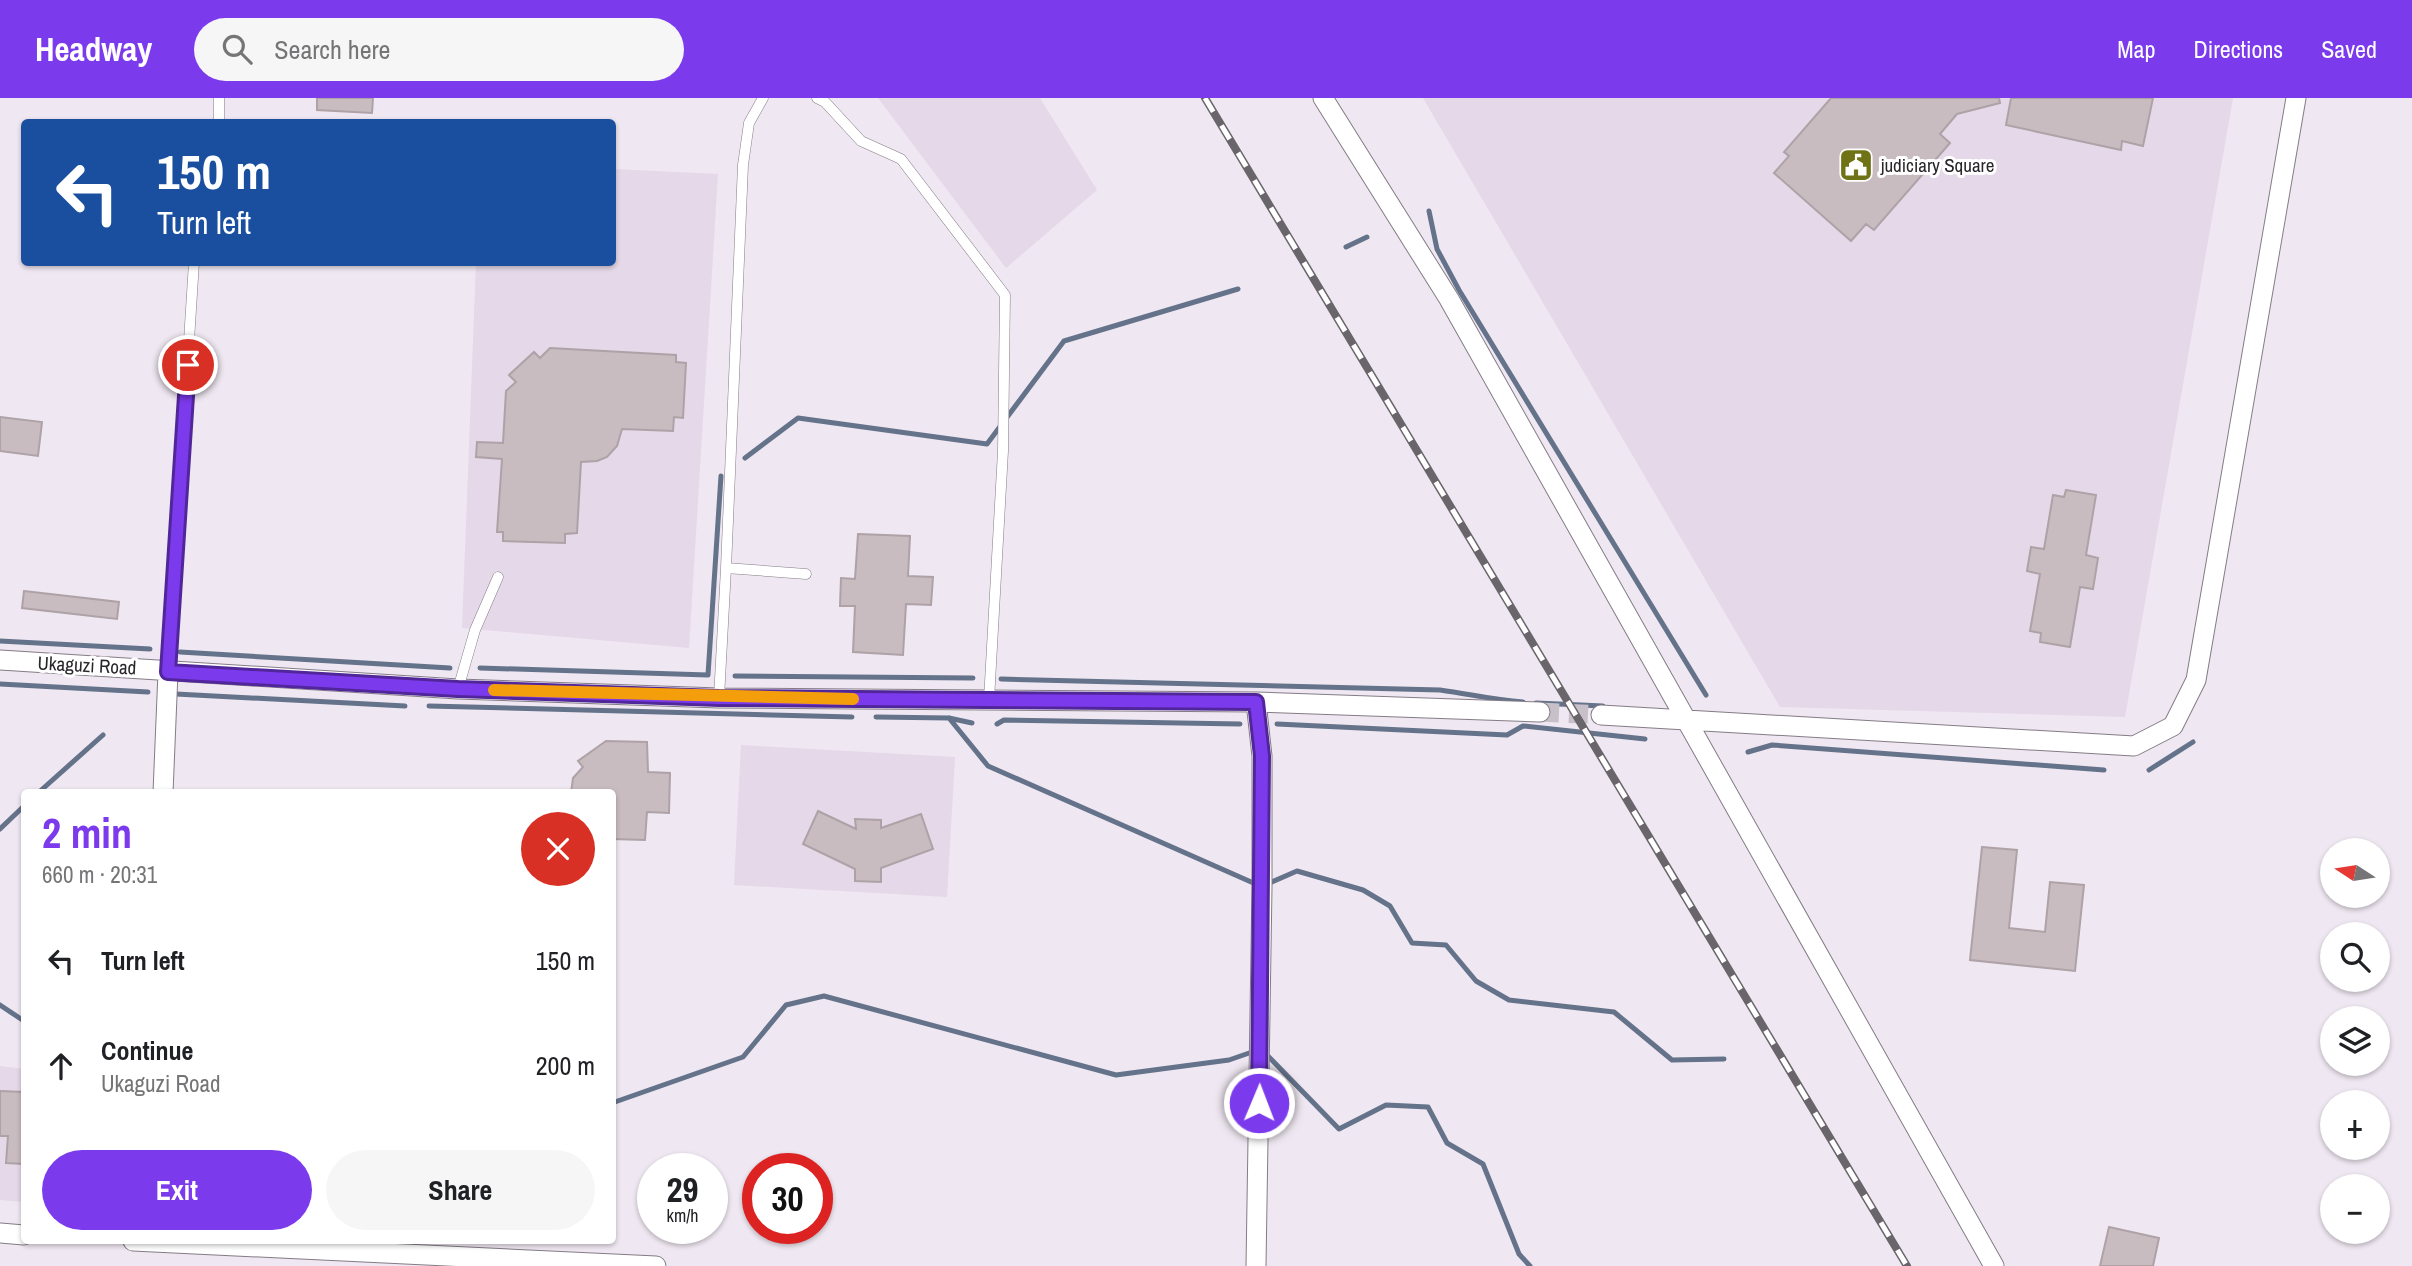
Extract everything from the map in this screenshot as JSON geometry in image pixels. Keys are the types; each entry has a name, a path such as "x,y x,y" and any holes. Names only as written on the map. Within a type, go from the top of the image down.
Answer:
{"street":[{"path":"1323,98 1449,299 1994,1266"},
{"path":"1601,715 2134,747 2173,726 2196,680 2295,98"},
{"name":"Ukaguzi Road","path":"0,660 458,689 719,698 1256,702 1540,712"},
{"path":"163,789 168,672"},
{"path":"1256,702 1262,756 1262,900 1256,1266"},
{"path":"0,1233 21,1235"},
{"path":"197,1244 656,1266"}],"lane":[{"path":"219,98 219,119"},
{"path":"719,698 743,164 749,123 764,98"},
{"path":"817,98 825,102 861,141 901,159 1005,295 1003,451 989,701"},
{"path":"168,672 194,266"},
{"path":"726,568 806,574"},
{"path":"458,689 475,630 498,577"}],"shaded area":[{"path":"878,98 1040,98 1097,190 1006,268"},
{"path":"1423,98 2233,98 2125,717 1780,707"},
{"path":"616,169 718,174 689,648 462,628 476,266 616,266"},
{"path":"741,745 955,757 947,897 734,885"},
{"path":"0,1066 21,1069 21,1202 0,1200"}],"building":[{"path":"317,98 373,98 372,113 317,110"},
{"name":"judiciary Square","path":"1831,98 1999,98 2000,103 1957,114 1940,134 1950,143 1874,230 1866,224 1851,241 1774,173 1789,156 1784,152"},
{"path":"2011,98 2153,98 2143,146 2122,141 2121,150 2006,125"},
{"path":"550,348 676,355 676,362 686,363 683,418 674,417 673,431 622,429 617,446 607,457 581,462 577,533 565,534 565,543 503,541 503,532 497,532 502,459 476,457 477,442 503,443 506,391 516,382 509,375 534,352 540,358"},
{"path":"0,417 42,422 38,456 0,451"},
{"path":"2066,490 2096,495 2086,555 2098,558 2093,589 2080,587 2070,647 2040,642 2041,633 2030,631 2040,574 2027,571 2031,547 2044,549 2053,495 2064,497"},
{"path":"858,534 910,536 908,576 933,577 931,605 906,604 903,655 853,652 855,606 840,606 841,578 855,579"},
{"path":"24,591 119,602 117,619 22,608"},
{"path":"606,741 647,742 648,772 670,773 669,813 647,812 645,840 616,839 616,789 572,789 573,778 583,767 578,761"},
{"path":"818,811 856,829 855,819 881,820 881,828 921,814 933,849 881,868 881,882 855,881 855,869 803,844"},
{"path":"1982,847 2017,850 2009,928 2045,932 2050,882 2084,885 2075,971 1970,960"},
{"path":"0,1091 21,1092 21,1164 6,1163 8,1136 0,1136"},
{"path":"2109,1227 2159,1238 2153,1266 2100,1266"}],"waterway":[{"path":"1429,211 1437,249 1459,290 1706,695"},
{"path":"1346,247 1367,237"},
{"path":"745,458 798,418 987,444 1064,341 1238,289"},
{"path":"480,668 708,675 721,476"},
{"path":"0,641 150,649"},
{"path":"180,652 450,668"},
{"path":"735,676 973,678"},
{"path":"1001,679 1440,690 1523,702"},
{"path":"0,684 148,692"},
{"path":"176,694 405,706"},
{"path":"1536,703 1603,706"},
{"path":"429,706 852,717"},
{"path":"876,717 949,718 972,723"},
{"path":"949,718 988,766 1258,885"},
{"path":"997,724 1004,720 1240,724"},
{"path":"1277,724 1507,735 1523,726 1645,739"},
{"path":"42,789 103,735"},
{"path":"2149,770 2193,742"},
{"path":"1748,752 1772,745 2104,770"},
{"path":"0,829 21,809"},
{"path":"1267,884 1297,871 1363,890 1390,906 1412,943 1446,945 1476,981 1509,1000 1614,1012 1672,1060 1724,1059"},
{"path":"616,1102 743,1057 786,1005 824,996 1116,1075 1229,1060 1255,1051"},
{"path":"0,1005 21,1019"},
{"path":"1266,1054 1339,1129 1386,1105 1428,1107 1447,1143 1483,1164 1519,1254 1530,1266"}],"tunnel":[{"path":"1540,712 1601,715"}],"railway":[{"path":"1205,98 1907,1266"}],"slow traffic":[{"path":"494,690 719,698 853,699"}],"place":[{"name":"judiciary Square","path":"1856,165"}],"route":[{"path":"188,365 168,672 458,689 719,698 1256,702 1262,756 1259,1103"}]}
